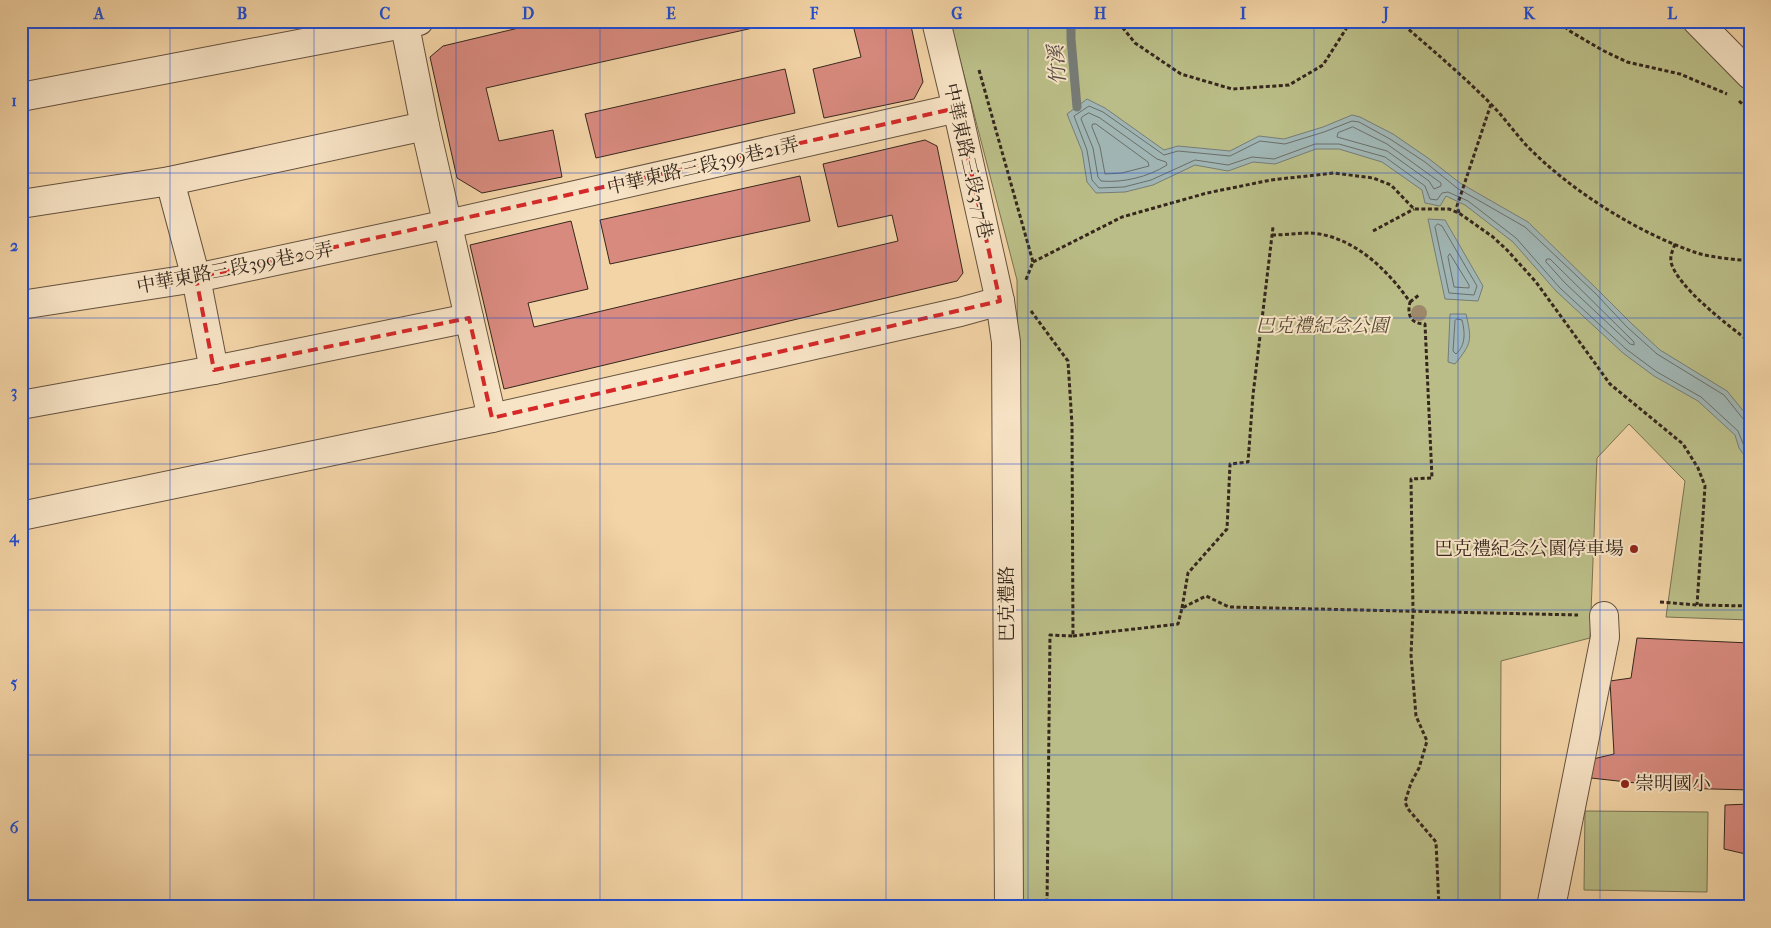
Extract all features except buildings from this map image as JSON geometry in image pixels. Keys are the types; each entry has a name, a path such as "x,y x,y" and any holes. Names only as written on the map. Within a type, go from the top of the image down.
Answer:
{"street":[{"name":"中華東路三段377巷","path":"936,21 958,108 1000,301"},
{"path":"1697,21 1750,75"},
{"path":"21,97 409,22 426,126 492,418"},
{"name":"中華東路三段399巷21弄","path":"448,224 958,108"},
{"path":"21,204 170,181 426,126"},
{"path":"170,181 196,278 214,370"},
{"name":"中華東路三段399巷20弄","path":"21,305 196,278 448,224"},
{"path":"21,516 492,418 1000,301"},
{"name":"巴克禮路","path":"1000,301 1006,342 1009,907"},
{"path":"21,405 214,370 469,318"},
{"path":"1551,907 1605,637 1595,616"}],"path":[{"path":"1121,21 1123,28 1135,43 1181,74 1232,89 1289,85 1323,65 1351,21"},
{"path":"1399,21 1491,104 1527,146 1582,193 1616,214 1675,244 1698,253 1750,261"},
{"path":"1561,21 1568,30 1627,62 1680,74 1735,98 1749,109"},
{"path":"979,69 1032,262 1025,282"},
{"path":"1459,213 1457,206 1491,104"},
{"path":"1032,262 1122,217 1207,193 1271,180 1334,173 1373,178 1391,185 1414,209"},
{"path":"1373,231 1414,209 1449,210 1459,213 1500,244 1536,282 1610,384 1683,444 1698,468 1705,486 1697,605"},
{"path":"1047,907 1050,635 1074,636 1178,624 1188,573 1227,529 1230,464 1248,462 1253,395 1273,227"},
{"path":"1272,235 1312,233 1337,239 1360,251 1380,265 1392,277 1410,302"},
{"path":"1675,244 1671,255 1671,262 1680,280 1716,315 1750,342"},
{"path":"1419,295 1410,302 1408,313 1412,320 1418,324 1425,324 1432,478 1411,480 1414,611 1411,655 1416,716 1427,741 1420,768 1410,783 1405,802 1408,809 1436,842 1439,907"},
{"path":"1029,309 1068,361 1072,425 1074,636"},
{"path":"1182,608 1206,596 1229,607 1595,616"},
{"path":"1660,602 1750,606"}],"highlighted area":[{"path":"957,108 1000,301 492,418 469,318 214,370 196,278"}],"green space":[{"name":"巴克禮紀念公園","path":"950,21 1684,21 1750,89 1750,620 1666,617 1685,481 1629,424 1597,458 1590,638 1501,661 1500,907 1022,907 1017,280"},
{"path":"1585,811 1708,812 1707,892 1584,890"}],"water":[{"path":"1087,99 1105,108 1164,150 1178,146 1230,151 1259,136 1284,139 1323,127 1352,115 1360,117 1393,134 1460,183 1528,222 1660,350 1727,391 1750,419 1750,464 1739,448 1735,435 1698,401 1654,376 1623,353 1556,291 1513,242 1465,205 1446,196 1440,206 1425,203 1422,190 1382,162 1339,149 1316,149 1275,164 1253,162 1228,171 1195,165 1153,185 1125,192 1096,193 1087,182 1082,151 1067,114"},
{"path":"1428,219 1445,220 1483,286 1478,301 1445,299"},
{"path":"1450,314 1466,314 1470,336 1468,346 1455,364 1448,362"}],"waterway":[{"name":"竹溪","path":"1071,21 1077,107"}],"place":[{"name":"巴克禮紀念公園停車場","path":"1634,549"},
{"name":"崇明國小","path":"1625,784"}]}
